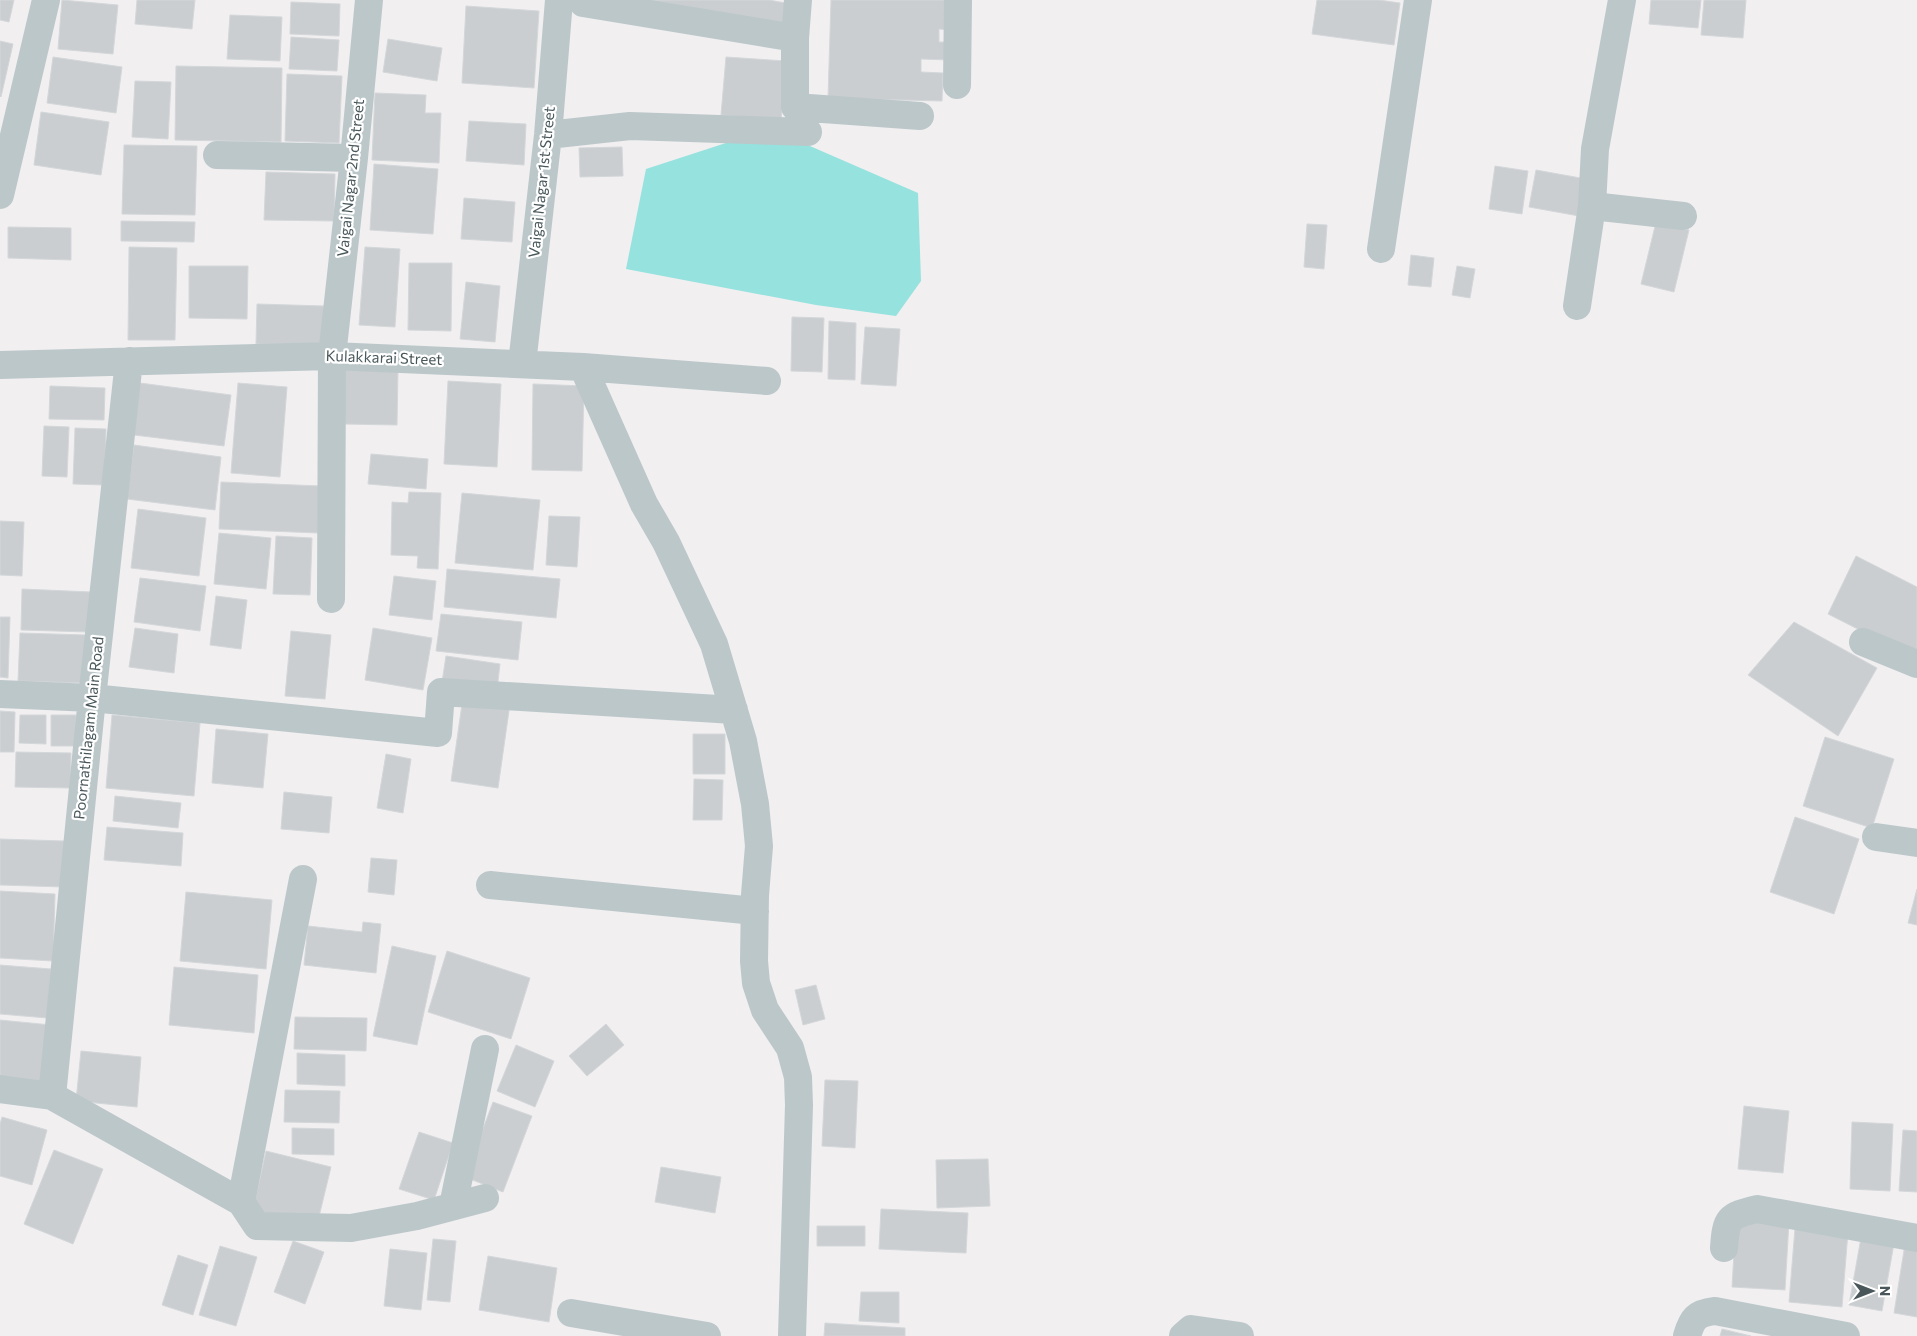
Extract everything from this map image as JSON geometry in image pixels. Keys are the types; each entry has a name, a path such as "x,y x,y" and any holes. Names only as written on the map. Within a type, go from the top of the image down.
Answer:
{"street":[{"path":"0,195 46,0"},
{"name":"Vaigai Nagar 2nd Street","path":"331,599 332,356 370,0"},
{"name":"Vaigai Nagar 1st Street","path":"522,364 548,135 559,0"},
{"path":"584,0 583,3 795,38"},
{"path":"798,0 795,38 795,107 920,116"},
{"path":"957,86 958,0"},
{"path":"1381,249 1418,0"},
{"path":"1577,306 1592,206 1595,149 1622,0"},
{"path":"548,135 630,126 808,132"},
{"path":"217,155 354,158"},
{"path":"1592,206 1683,216"},
{"name":"Kulakkarai Street","path":"0,365 332,356 584,367 768,381"},
{"name":"Poornathilagam Main Road","path":"52,1096 92,698 130,362"},
{"path":"584,367 644,504 666,542 714,644 744,741 756,804 759,846 755,911 754,961 756,983 765,1010 790,1048 798,1077 799,1105 792,1336"},
{"path":"1863,642 1917,664"},
{"path":"0,694 92,698 438,733 441,692 734,710"},
{"path":"1876,837 1917,843"},
{"path":"241,1202 303,879"},
{"path":"490,885 755,911"},
{"path":"453,1206 486,1049"},
{"path":"0,1089 52,1096 241,1202 257,1226 351,1228 418,1216 486,1198"},
{"path":"1724,1248 1726,1226 1737,1214 1757,1209 1917,1238"},
{"path":"1687,1336 1692,1321 1704,1312 1715,1311 1846,1336"},
{"path":"571,1313 707,1336"},
{"path":"1183,1336 1191,1329 1240,1336"}],"water":[{"path":"729,142 803,143 918,193 921,281 896,316 816,305 626,269 646,169"}],"building":[{"path":"0,0 14,0 9,22 0,20"},
{"path":"62,0 118,5 113,54 58,49"},
{"path":"137,0 195,0 192,29 135,24"},
{"path":"623,0 769,0 791,4 788,25"},
{"path":"831,0 951,0 950,30 939,29 939,42 949,42 949,60 921,59 921,72 943,73 942,101 828,98"},
{"path":"1317,0 1379,0 1400,3 1394,45 1312,34"},
{"path":"1651,0 1701,0 1698,28 1649,24"},
{"path":"1704,0 1746,0 1743,38 1701,35"},
{"path":"291,2 340,4 339,36 290,34"},
{"path":"466,6 539,11 534,88 462,83"},
{"path":"230,15 282,17 280,61 227,59"},
{"path":"291,37 339,40 337,71 289,69"},
{"path":"388,39 442,48 437,81 383,72"},
{"path":"0,41 13,44 1,97 0,96"},
{"path":"53,57 122,67 116,113 47,103"},
{"path":"726,57 786,61 781,120 721,115"},
{"path":"176,66 282,68 281,142 175,140"},
{"path":"287,74 342,76 339,143 285,141"},
{"path":"135,81 171,82 168,139 132,137"},
{"path":"375,93 426,95 425,113 441,113 439,163 372,160"},
{"path":"41,112 109,122 101,175 34,165"},
{"path":"469,121 526,124 524,165 466,161"},
{"path":"124,145 197,146 195,215 122,214"},
{"path":"622,147 623,176 580,177 579,148"},
{"path":"374,164 438,169 433,234 370,230"},
{"path":"1495,166 1528,171 1522,214 1489,209"},
{"path":"1536,170 1586,179 1579,216 1529,207"},
{"path":"266,172 335,174 334,221 264,220"},
{"path":"464,198 515,202 512,242 461,239"},
{"path":"121,221 195,222 194,242 121,241"},
{"path":"1656,222 1689,230 1674,292 1641,284"},
{"path":"1307,224 1327,225 1324,269 1304,267"},
{"path":"8,227 71,228 71,260 8,258"},
{"path":"129,247 177,248 175,340 128,340"},
{"path":"365,247 400,249 395,327 359,325"},
{"path":"1411,255 1434,258 1431,287 1408,285"},
{"path":"409,263 452,263 451,331 408,330"},
{"path":"189,266 248,266 247,319 189,318"},
{"path":"1457,266 1475,269 1470,298 1452,295"},
{"path":"466,282 500,286 495,342 460,339"},
{"path":"257,304 324,306 323,345 256,344"},
{"path":"792,317 824,318 822,372 791,371"},
{"path":"829,321 856,323 855,380 828,379"},
{"path":"865,327 900,329 896,386 861,384"},
{"path":"345,368 398,369 397,425 344,424"},
{"path":"448,381 501,384 497,467 444,464"},
{"path":"140,383 231,395 224,446 134,435"},
{"path":"238,383 287,387 280,477 231,473"},
{"path":"533,384 584,386 582,471 532,470"},
{"path":"50,386 105,388 104,420 49,419"},
{"path":"44,426 69,427 67,477 42,476"},
{"path":"75,428 106,429 104,485 73,484"},
{"path":"134,445 221,457 215,510 127,499"},
{"path":"371,454 428,459 426,489 368,484"},
{"path":"221,482 321,486 318,533 219,529"},
{"path":"409,492 441,493 438,569 417,568 418,556 391,555 392,502 408,503"},
{"path":"462,493 540,500 533,570 455,563"},
{"path":"138,509 206,518 199,576 131,568"},
{"path":"549,516 580,517 577,567 546,565"},
{"path":"0,521 24,522 22,576 0,575"},
{"path":"219,533 271,538 266,589 214,584"},
{"path":"276,536 312,538 310,595 273,594"},
{"path":"1856,556 1917,587 1917,659 1828,614"},
{"path":"447,569 560,579 556,618 444,607"},
{"path":"394,576 436,581 432,620 389,615"},
{"path":"140,578 206,586 200,631 134,622"},
{"path":"22,589 91,592 90,632 21,630"},
{"path":"216,596 247,600 241,649 210,645"},
{"path":"441,614 522,622 518,660 436,651"},
{"path":"0,617 10,617 8,678 0,677"},
{"path":"1794,622 1877,668 1838,736 1748,675"},
{"path":"135,628 178,634 174,673 129,667"},
{"path":"373,628 432,638 423,690 365,680"},
{"path":"291,631 331,635 325,699 285,696"},
{"path":"20,633 86,635 84,683 18,681"},
{"path":"446,656 500,664 497,690 442,682"},
{"path":"463,697 510,704 498,788 451,781"},
{"path":"0,711 15,712 14,752 0,752"},
{"path":"20,715 46,715 46,744 19,743"},
{"path":"51,715 76,715 76,746 51,746"},
{"path":"112,715 200,723 194,796 106,788"},
{"path":"216,729 268,734 263,788 212,783"},
{"path":"693,734 725,734 725,774 693,774"},
{"path":"1825,737 1894,759 1872,828 1803,806"},
{"path":"16,752 71,753 70,788 15,787"},
{"path":"386,754 411,759 403,813 377,808"},
{"path":"694,779 723,780 722,820 693,820"},
{"path":"284,792 332,797 329,833 281,829"},
{"path":"115,796 181,803 178,828 113,821"},
{"path":"1795,817 1859,839 1834,914 1770,892"},
{"path":"107,827 183,833 181,866 104,860"},
{"path":"0,839 65,841 63,887 0,885"},
{"path":"371,858 397,860 394,895 368,892"},
{"path":"1917,889 1917,925 1908,923"},
{"path":"0,891 55,894 53,961 0,958"},
{"path":"186,892 272,900 266,969 180,961"},
{"path":"363,922 381,924 376,973 304,965 308,926 362,932"},
{"path":"392,946 436,956 417,1045 373,1036"},
{"path":"447,951 530,978 511,1039 428,1012"},
{"path":"0,965 51,969 47,1018 0,1014"},
{"path":"174,967 258,975 254,1033 169,1025"},
{"path":"816,985 825,1019 803,1025 795,990"},
{"path":"295,1017 367,1018 366,1051 294,1049"},
{"path":"0,1020 51,1025 45,1082 0,1078"},
{"path":"606,1024 624,1045 587,1076 569,1056"},
{"path":"516,1045 554,1061 535,1107 497,1091"},
{"path":"81,1051 141,1057 137,1107 76,1101"},
{"path":"297,1053 345,1055 345,1086 297,1084"},
{"path":"825,1080 858,1081 855,1148 822,1146"},
{"path":"285,1090 340,1091 339,1123 284,1122"},
{"path":"493,1102 532,1116 503,1192 465,1177"},
{"path":"1744,1106 1789,1111 1783,1173 1738,1169"},
{"path":"2,1117 47,1130 32,1185 0,1176 0,1124"},
{"path":"1852,1122 1893,1124 1890,1191 1850,1189"},
{"path":"292,1128 334,1129 334,1155 292,1154"},
{"path":"1903,1130 1917,1131 1917,1192 1899,1191"},
{"path":"419,1132 453,1143 434,1200 399,1189"},
{"path":"54,1150 103,1169 73,1244 24,1224"},
{"path":"266,1151 331,1167 317,1225 253,1210"},
{"path":"988,1159 990,1206 937,1208 936,1160"},
{"path":"661,1167 721,1177 715,1213 655,1202"},
{"path":"881,1209 968,1213 966,1253 879,1249"},
{"path":"1736,1219 1789,1222 1785,1290 1732,1287"},
{"path":"817,1226 865,1226 865,1246 817,1246"},
{"path":"1795,1228 1848,1232 1842,1307 1789,1302"},
{"path":"1862,1232 1895,1238 1882,1311 1849,1305"},
{"path":"433,1239 456,1241 450,1302 427,1300"},
{"path":"293,1241 324,1252 305,1304 274,1292"},
{"path":"1905,1244 1917,1246 1917,1317 1894,1313"},
{"path":"220,1246 257,1257 236,1326 199,1315"},
{"path":"390,1249 427,1253 421,1310 384,1306"},
{"path":"178,1255 208,1265 193,1315 162,1305"},
{"path":"488,1256 557,1268 549,1322 479,1310"},
{"path":"861,1292 899,1292 899,1323 859,1321"},
{"path":"825,1323 905,1328 905,1336 824,1336"},
{"path":"1722,1329 1751,1336 1720,1336"}]}
